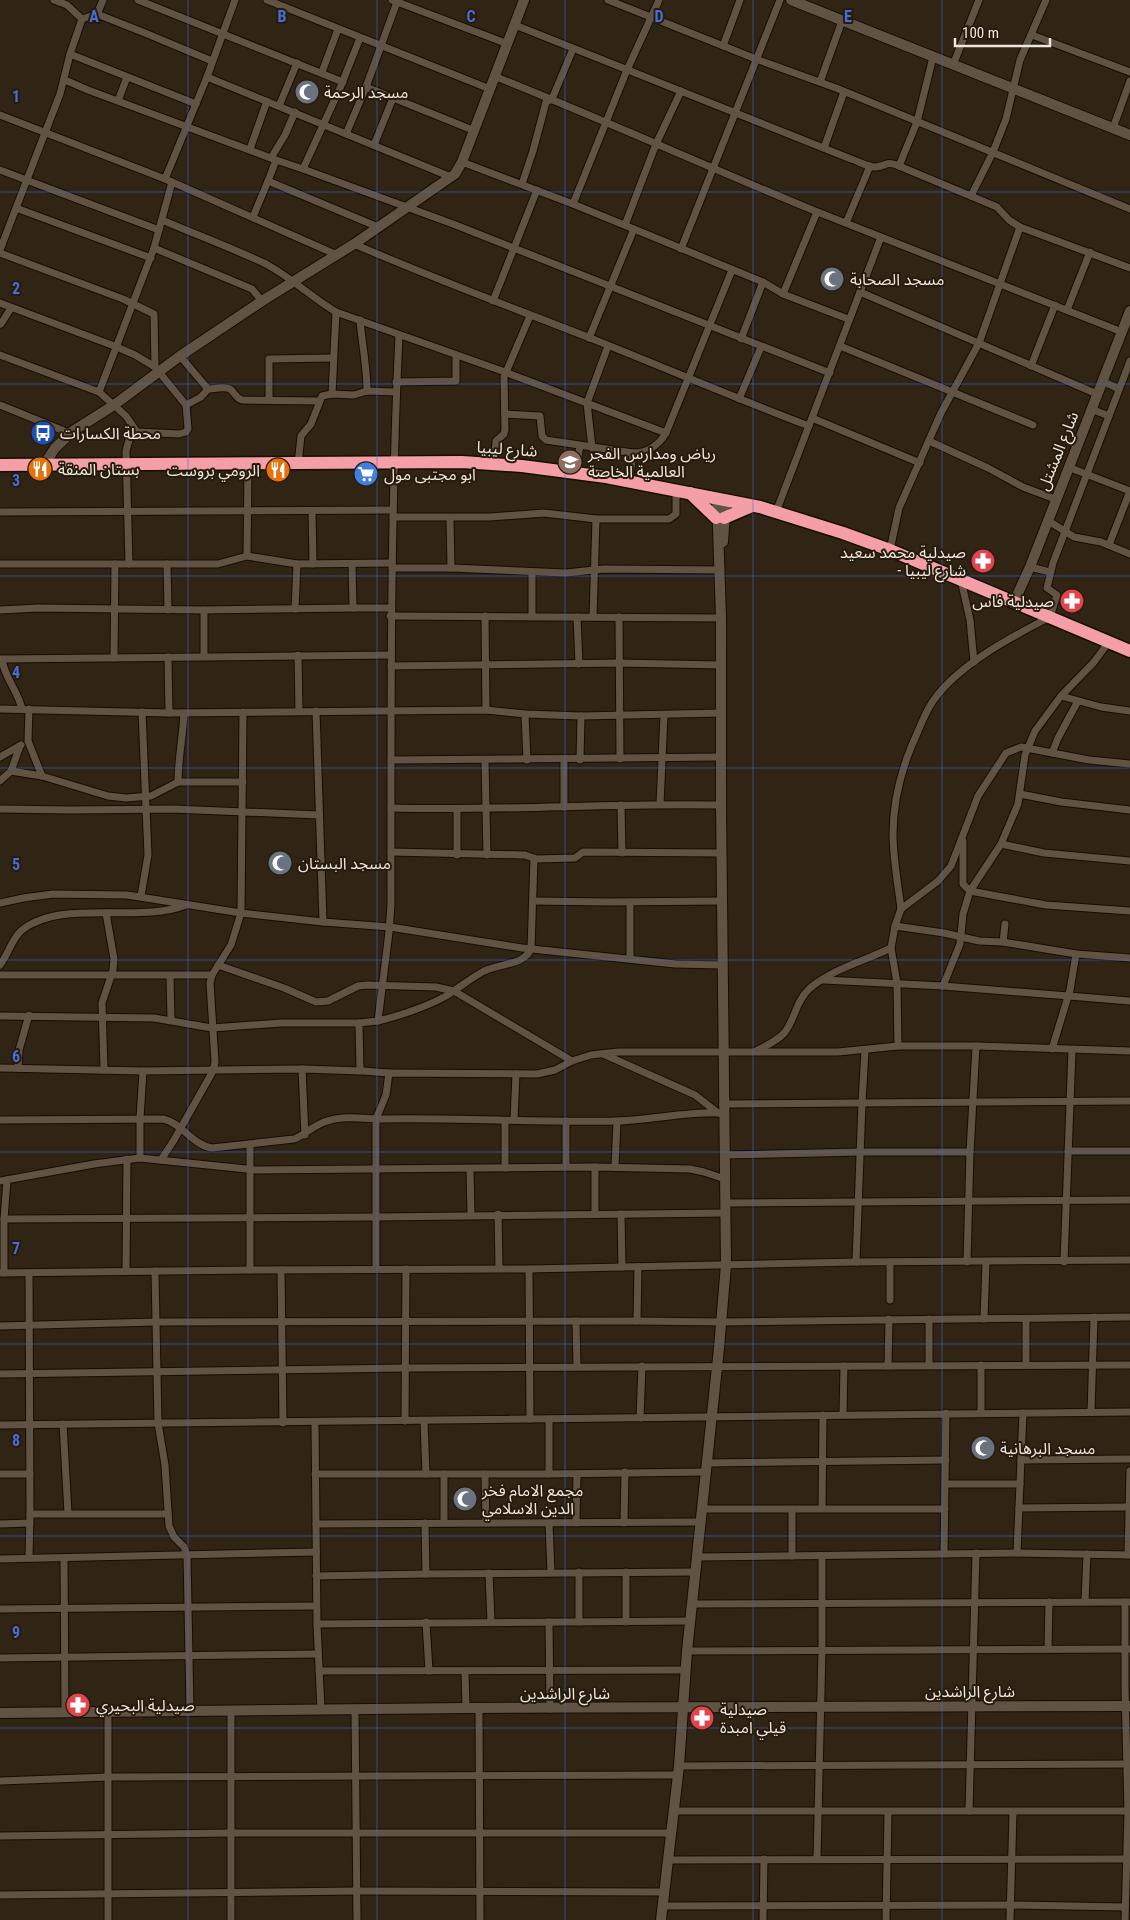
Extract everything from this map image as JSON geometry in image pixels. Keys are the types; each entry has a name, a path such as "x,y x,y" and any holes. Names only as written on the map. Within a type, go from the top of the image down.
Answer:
{"highway":[{"name":"شارع ليبيا","path":"0,465 248,465 438,462 494,464 575,473 721,499 776,512 843,533 890,550 1130,651"},
{"path":"690,494 720,518 752,506"}],"street":[{"path":"54,0 68,2 82,19"},
{"path":"96,14 103,0"},
{"path":"138,0 343,82"},
{"path":"100,392 151,258 162,220 168,180 186,126 207,77 235,0"},
{"path":"267,0 490,89"},
{"path":"415,9 418,0"},
{"path":"44,465 55,448 69,434 114,405 157,369 354,244 451,177 462,162 475,131 523,0"},
{"path":"608,0 756,59 820,82 1130,209"},
{"path":"573,204 627,70 660,0"},
{"path":"723,46 740,0"},
{"path":"680,249 780,0"},
{"path":"790,0 1130,135"},
{"path":"970,196 993,152 1006,119 1020,60 1046,0"},
{"path":"346,134 381,46 394,1 508,44"},
{"path":"953,65 977,1"},
{"path":"82,19 96,14 212,61"},
{"path":"82,19 70,54 65,80 0,252 154,314 157,369"},
{"path":"820,82 842,21"},
{"path":"515,25 870,166 878,167 889,163 899,166 996,207 1020,227 1130,268"},
{"path":"322,72 338,29"},
{"path":"1032,35 1130,72"},
{"path":"303,169 325,124 360,38"},
{"path":"522,184 546,102 552,99 573,49"},
{"path":"70,54 196,104"},
{"path":"899,166 917,122 934,57"},
{"path":"279,106 297,63"},
{"path":"494,76 606,121 817,212 1067,310 1125,330"},
{"path":"118,100 127,77"},
{"path":"207,77 451,177"},
{"path":"65,80 515,249 830,373"},
{"path":"1113,128 1130,81"},
{"path":"366,87 475,131"},
{"path":"625,225 656,144 681,91"},
{"path":"824,148 844,92"},
{"path":"374,145 393,98"},
{"path":"250,149 267,101"},
{"path":"253,216 268,180 273,159 295,112"},
{"path":"0,115 168,180 253,216 337,255"},
{"path":"462,162 625,225 763,282 783,294 848,319"},
{"path":"846,223 870,166"},
{"path":"0,170 159,230"},
{"path":"268,180 378,227"},
{"path":"493,301 538,190"},
{"path":"16,208 151,258"},
{"path":"783,294 817,212"},
{"path":"162,220 265,264 295,281 336,312 506,372 666,433"},
{"path":"890,550 899,508 952,392 979,343 1020,227"},
{"path":"589,338 634,229"},
{"path":"776,512 830,373 848,319 881,237"},
{"path":"354,244 413,270 808,426"},
{"path":"154,248 252,290 262,301"},
{"path":"1067,310 1090,252"},
{"path":"505,414 540,416 544,440 633,453 643,453 653,448 666,433 686,379 732,270"},
{"path":"741,339 763,282"},
{"path":"860,292 1096,394"},
{"path":"0,303 117,347 135,355 157,369 186,405 188,429 184,434 137,432"},
{"path":"1031,366 1055,305"},
{"path":"1,324 11,308"},
{"name":"شارع المشتل","path":"1014,602 1030,567 1096,394 1125,330 1130,311"},
{"path":"332,394 332,358 336,312"},
{"path":"494,464 496,442 504,434 503,383 530,316"},
{"path":"360,320 367,370 367,391"},
{"path":"378,1021 384,986 390,927 391,565 399,335"},
{"path":"592,448 587,402 608,346"},
{"path":"840,346 1033,425"},
{"path":"739,399 761,347"},
{"path":"0,355 100,392 126,416 137,432"},
{"path":"396,382 456,381 456,355"},
{"path":"180,356 208,389"},
{"path":"269,400 269,359 332,358"},
{"path":"898,1046 897,983 891,948 895,926 901,909 895,870 893,834 896,798 903,767 927,711 935,699 974,662 1021,632 1050,618 1057,595 1047,588 1050,572 1130,361"},
{"path":"1102,381 1119,389"},
{"path":"186,405 200,398 208,389 228,388 236,397 242,400 319,401"},
{"path":"298,464 301,436 311,424 319,401 324,395 354,395 367,391 396,392"},
{"path":"0,405 69,434"},
{"path":"1091,408 1109,416"},
{"path":"812,418 920,463"},
{"path":"129,564 125,464 127,444 137,432"},
{"path":"929,441 988,468 1023,487 1055,499"},
{"path":"575,473 580,446"},
{"path":"629,482 633,453"},
{"path":"247,556 248,465"},
{"path":"1068,467 1130,491 1109,545"},
{"path":"0,512 312,511 393,513 450,518 544,513 596,519 672,518 676,514 676,491"},
{"path":"661,1920 678,1770 691,1604 722,1322 726,1265 726,1179 722,1110 722,618 720,558 723,554 720,518 721,499"},
{"path":"312,511 313,564"},
{"path":"450,518 451,568"},
{"path":"593,617 596,519"},
{"path":"1047,520 1074,537 1109,545 1130,554"},
{"path":"0,564 218,564 247,556 297,564 391,565 532,572 721,570"},
{"path":"114,658 115,564"},
{"path":"167,564 168,610"},
{"path":"295,609 297,564"},
{"path":"352,564 353,608"},
{"path":"1030,567 1050,572"},
{"path":"532,572 532,616"},
{"path":"961,580 970,620 974,662"},
{"path":"0,610 38,608 204,610 353,608 391,612 486,616 722,618"},
{"path":"204,610 204,656"},
{"path":"486,616 486,710"},
{"path":"577,617 579,664"},
{"path":"619,617 620,759"},
{"path":"943,986 962,937 963,914 970,892 1001,844 1018,804 1023,765 1035,731 1061,696 1094,662 1108,643"},
{"path":"298,655 299,711"},
{"path":"42,776 28,742 25,709 3,668 1,659 391,655"},
{"path":"168,657 169,713"},
{"path":"391,666 620,663 721,665"},
{"path":"1061,696 1130,711"},
{"path":"1052,753 1078,701"},
{"path":"0,709 169,713 486,710 525,714 581,716 721,713"},
{"path":"316,711 322,922"},
{"path":"141,896 148,860 142,712"},
{"path":"161,1160 213,1071 215,1062 210,983 212,975 231,946 241,913 243,712"},
{"path":"178,782 178,760 183,738 184,713"},
{"path":"525,714 527,760"},
{"path":"660,804 664,715"},
{"path":"580,760 581,716"},
{"path":"0,757 28,742"},
{"path":"20,746 4,776 42,776 108,796 126,798 146,797 178,782 243,782"},
{"path":"901,909 938,881 946,872 955,858 978,796 1000,760 1012,749 1021,747 1089,760 1130,764"},
{"path":"391,760 580,760 721,757"},
{"path":"485,760 487,855"},
{"path":"564,760 564,807"},
{"path":"1020,794 1093,807 1130,810"},
{"path":"391,808 457,810 660,804 721,805"},
{"path":"621,805 622,853"},
{"path":"0,809 147,809 319,815"},
{"path":"457,810 458,855"},
{"path":"963,837 963,884 970,892 1053,906 1130,911"},
{"path":"1001,844 1044,853 1130,861"},
{"path":"391,852 458,855 527,855 534,858 575,858 583,852 722,853"},
{"path":"0,1016 138,1017 171,1020 212,1028 281,1023 359,1023 378,1021 416,1010 483,972 525,958 531,949 534,858"},
{"path":"0,903 53,894 98,893 141,896 241,913 390,927 531,949 675,964 722,965"},
{"path":"534,901 722,901"},
{"path":"630,902 630,959"},
{"path":"0,965 20,931 32,923 62,915 161,911 187,905"},
{"path":"104,1070 102,998 111,975 114,954 106,913"},
{"path":"1002,942 1005,924"},
{"path":"895,926 936,931 979,941 1002,942 1076,954 1130,958"},
{"path":"756,1051 783,1034 789,1026 799,1000 808,990 822,980 891,948"},
{"path":"1052,1049 1068,996 1076,954"},
{"path":"218,965 284,988 316,1002 332,1000 358,986 436,987 454,990 572,1061"},
{"path":"0,975 212,975"},
{"path":"170,976 171,1020"},
{"path":"822,980 943,986 1130,1001"},
{"path":"18,1068 19,1050 29,1015"},
{"path":"359,1023 360,1071"},
{"path":"0,1068 143,1071 302,1069 389,1073 516,1074 547,1072 572,1061 600,1053 838,1052 898,1046 976,1046 1130,1051"},
{"path":"967,1262 972,1103 976,1046"},
{"path":"856,1262 866,1050"},
{"path":"1064,1262 1072,1050"},
{"path":"600,1053 695,1095 722,1110"},
{"path":"302,1069 304,1134"},
{"path":"140,1158 143,1071"},
{"path":"376,1269 376,1119 386,1095 389,1073"},
{"path":"514,1120 516,1074"},
{"path":"0,1120 140,1118 168,1120 200,1144 210,1148 287,1140 304,1134 316,1125 326,1121 354,1118 617,1121 722,1110 862,1103 1130,1101"},
{"path":"505,1120 505,1168"},
{"path":"566,1121 566,1167"},
{"path":"615,1167 617,1121"},
{"path":"250,1144 250,1270"},
{"path":"1068,1151 1130,1151"},
{"path":"725,1155 970,1152"},
{"path":"726,1179 690,1169 566,1167 251,1170 140,1158 127,1159 4,1180 2,1273 529,1269 856,1262 1064,1262 1130,1260"},
{"path":"126,1271 127,1159"},
{"path":"595,1167 595,1214"},
{"path":"470,1169 471,1215"},
{"path":"4,1219 621,1214 859,1203 1130,1200"},
{"path":"498,1214 498,1268"},
{"path":"621,1214 622,1267"},
{"path":"890,1262 890,1300"},
{"path":"984,1319 986,1262"},
{"path":"637,1320 638,1267"},
{"path":"405,1421 406,1269"},
{"path":"529,1269 530,1419"},
{"path":"281,1270 283,1423"},
{"path":"155,1271 158,1423 164,1457 168,1514 171,1532 184,1548 187,1555 190,1710"},
{"path":"29,1273 29,1558"},
{"path":"1091,1412 1094,1316"},
{"path":"0,1326 156,1322 281,1323 637,1320 722,1322 1130,1317"},
{"path":"1026,1318 1026,1365"},
{"path":"888,1319 888,1366"},
{"path":"929,1320 929,1365"},
{"path":"576,1321 577,1367"},
{"path":"981,1365 981,1413"},
{"path":"0,1374 406,1368 529,1369 642,1366 1130,1365"},
{"path":"640,1418 642,1366"},
{"path":"843,1414 844,1366"},
{"path":"0,1425 315,1423 823,1414 1130,1412"},
{"path":"944,1554 946,1413"},
{"path":"1017,1553 1023,1413"},
{"path":"822,1508 823,1414"},
{"path":"549,1419 549,1474"},
{"path":"424,1421 426,1474"},
{"path":"315,1423 316,1606 321,1710"},
{"path":"63,1424 68,1513"},
{"path":"1021,1460 1130,1459"},
{"path":"315,1474 577,1474 823,1462 946,1460"},
{"path":"697,1557 1017,1553 1129,1555 1130,1471"},
{"path":"624,1523 625,1472"},
{"path":"0,1474 30,1474"},
{"path":"444,1474 444,1524"},
{"path":"485,1474 486,1523"},
{"path":"576,1523 577,1474"},
{"path":"945,1484 1020,1484"},
{"path":"1019,1508 1130,1506"},
{"path":"701,1509 945,1509"},
{"path":"792,1509 792,1556"},
{"path":"30,1514 168,1514"},
{"path":"316,1524 700,1522"},
{"path":"0,1524 30,1523"},
{"path":"425,1523 426,1574"},
{"path":"549,1524 551,1572"},
{"path":"0,1559 316,1552"},
{"path":"969,1812 976,1554"},
{"path":"1086,1602 1087,1554"},
{"path":"817,1859 822,1650 822,1556"},
{"path":"64,1558 65,1713"},
{"path":"316,1576 551,1572 695,1572"},
{"path":"579,1572 579,1622"},
{"path":"626,1572 626,1622"},
{"path":"490,1573 492,1622"},
{"path":"1048,1650 1049,1602"},
{"path":"691,1604 1128,1602 1127,1764 1129,1792 1126,1859 1128,1886 1124,1920"},
{"path":"0,1609 65,1610 316,1606"},
{"path":"426,1622 428,1671"},
{"path":"549,1622 550,1709"},
{"path":"317,1624 690,1622"},
{"path":"687,1651 1128,1649"},
{"path":"0,1658 318,1654"},
{"path":"319,1671 686,1670"},
{"path":"465,1672 466,1708"},
{"name":"شارع الراشدين","path":"0,1713 466,1708 1128,1706"},
{"path":"480,1708 480,1920"},
{"path":"231,1710 232,1920"},
{"path":"355,1710 357,1920"},
{"path":"108,1711 108,1920"},
{"path":"0,1781 108,1777 479,1776 819,1764 1127,1764"},
{"path":"673,1811 1128,1811"},
{"path":"886,1920 888,1812"},
{"path":"1010,1920 1013,1812"},
{"path":"0,1836 357,1832 670,1833"},
{"path":"668,1860 888,1858 1126,1859"},
{"path":"763,1920 764,1859"},
{"path":"0,1896 357,1891 664,1892"},
{"path":"663,1906 1010,1905 1125,1907"}],"place":[{"name":"مسجد الرحمة","path":"307,92"},
{"name":"مسجد الصحابة","path":"832,279"},
{"name":"محطة الكسارات","path":"43,433"},
{"name":"رياض ومدارس الفجر العالمية الخاصة","path":"570,462"},
{"name":"بستان المنقة","path":"40,469"},
{"name":"الرومي بروست","path":"278,470"},
{"name":"ابو مجتبى مول","path":"366,474"},
{"name":"صيدلية محمد سعيد - شارع ليبيا","path":"983,561"},
{"name":"صيدلية فاس","path":"1072,601"},
{"name":"مسجد البستان","path":"280,863"},
{"name":"مسجد البرهانية","path":"983,1448"},
{"name":"مجمع الامام فخر الدين الاسلامي","path":"465,1499"},
{"name":"صيدلية البحيري","path":"78,1705"},
{"name":"صيدلية قيلي امبدة","path":"702,1718"}]}
